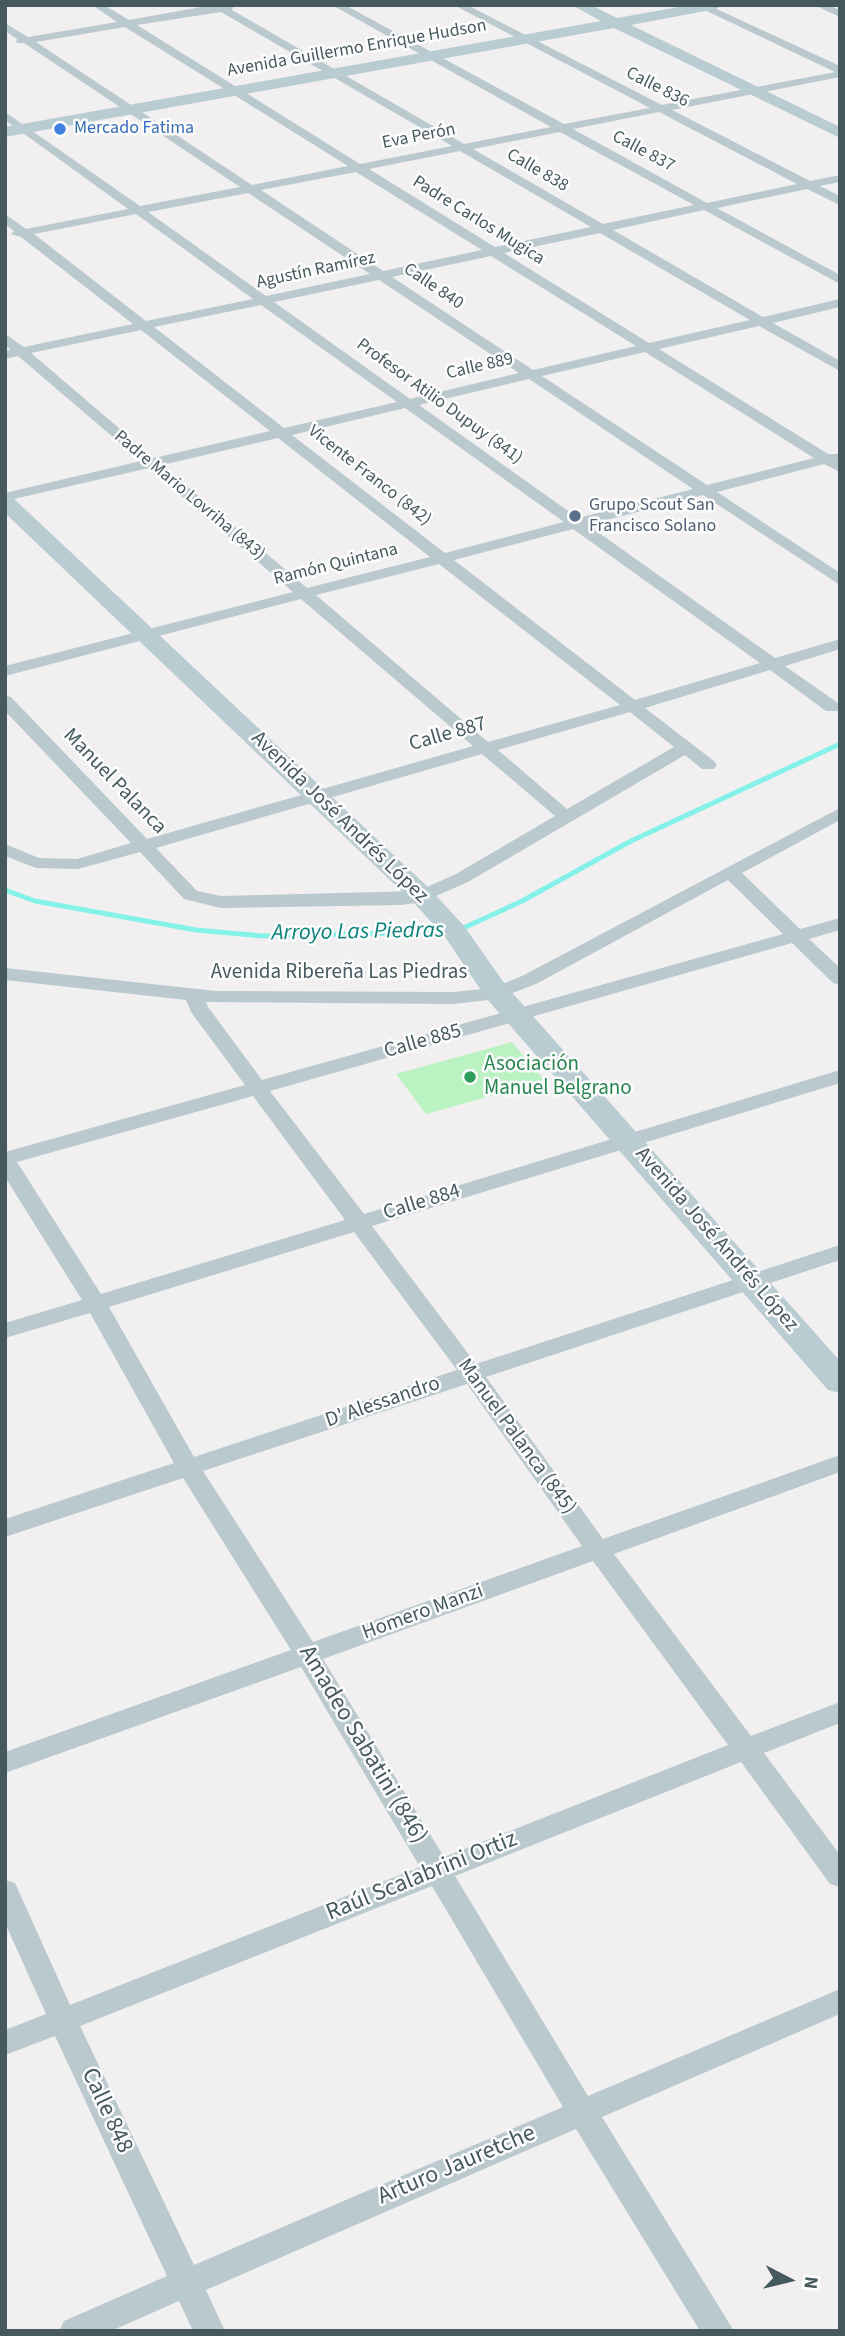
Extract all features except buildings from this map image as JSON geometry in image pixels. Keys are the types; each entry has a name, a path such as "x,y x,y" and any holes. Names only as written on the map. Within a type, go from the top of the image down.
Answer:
{"street":[{"name":"Padre Carlos Mugica","path":"97,5 648,348 835,461"},
{"path":"5,44 239,5"},
{"name":"Calle 837","path":"337,5 840,280"},
{"name":"Calle 836","path":"459,5 840,201"},
{"path":"579,5 840,133"},
{"path":"819,5 840,14"},
{"path":"707,6 840,72"},
{"name":"Avenida Guillermo Enrique Hudson","path":"5,132 707,6"},
{"name":"Calle 838","path":"220,7 840,367"},
{"name":"Calle 840","path":"5,26 840,580"},
{"name":"Eva Perón","path":"5,236 840,72"},
{"name":"Profesor Atilio Dupuy (841)","path":"5,115 832,707"},
{"name":"Agustín Ramírez","path":"13,353 840,178"},
{"name":"Vicente Franco (842)","path":"5,218 630,707 708,765"},
{"name":"Calle 889","path":"5,499 149,463 840,303"},
{"name":"Padre Mario Lovriha (843)","path":"5,338 13,353 149,463 566,817"},
{"name":"Ramón Quintana","path":"5,671 705,491 835,461"},
{"name":"Avenida José Andrés López","path":"5,499 431,905 471,954 492,987 840,1381"},
{"name":"Calle 887","path":"5,849 36,863 67,866 630,707 840,643"},
{"name":"Manuel Palanca","path":"5,701 191,895 207,900 239,902 401,899 431,905"},
{"path":"431,905 462,878 685,748"},
{"name":"Avenida Ribereña Las Piedras","path":"5,974 195,996 321,999 467,997 492,987 529,980 840,813"},
{"path":"730,872 840,979"},
{"name":"Calle 885","path":"5,1159 840,924"},
{"name":"Manuel Palanca (845)","path":"195,996 198,1008 471,1373 597,1549 840,1877"},
{"name":"Calle 884","path":"5,1331 840,1076"},
{"name":"Amadeo Sabatini (846)","path":"5,1159 96,1304 189,1468 308,1656 582,2112 718,2331"},
{"name":"D' Alessandro","path":"5,1528 840,1252"},
{"name":"Homero Manzi","path":"5,1763 840,1463"},
{"name":"Raúl Scalabrini Ortiz","path":"5,2043 840,1712"},
{"name":"Calle 848","path":"5,1891 209,2331"},
{"name":"Arturo Jauretche","path":"75,2331 840,2001"}],"green space":[{"name":"Asociación Manuel Belgrano","path":"512,1042 545,1081 426,1114 396,1074"}],"waterway":[{"name":"Arroyo Las Piedras","path":"457,931 522,901 631,841 840,744"},
{"name":"Arroyo Las Piedras","path":"5,890 35,901 196,930 263,936 447,932"}],"place":[{"name":"Mercado Fatima","path":"60,129"},
{"name":"Grupo Scout San Francisco Solano","path":"575,516"},
{"name":"Asociación Manuel Belgrano","path":"470,1077"}]}
